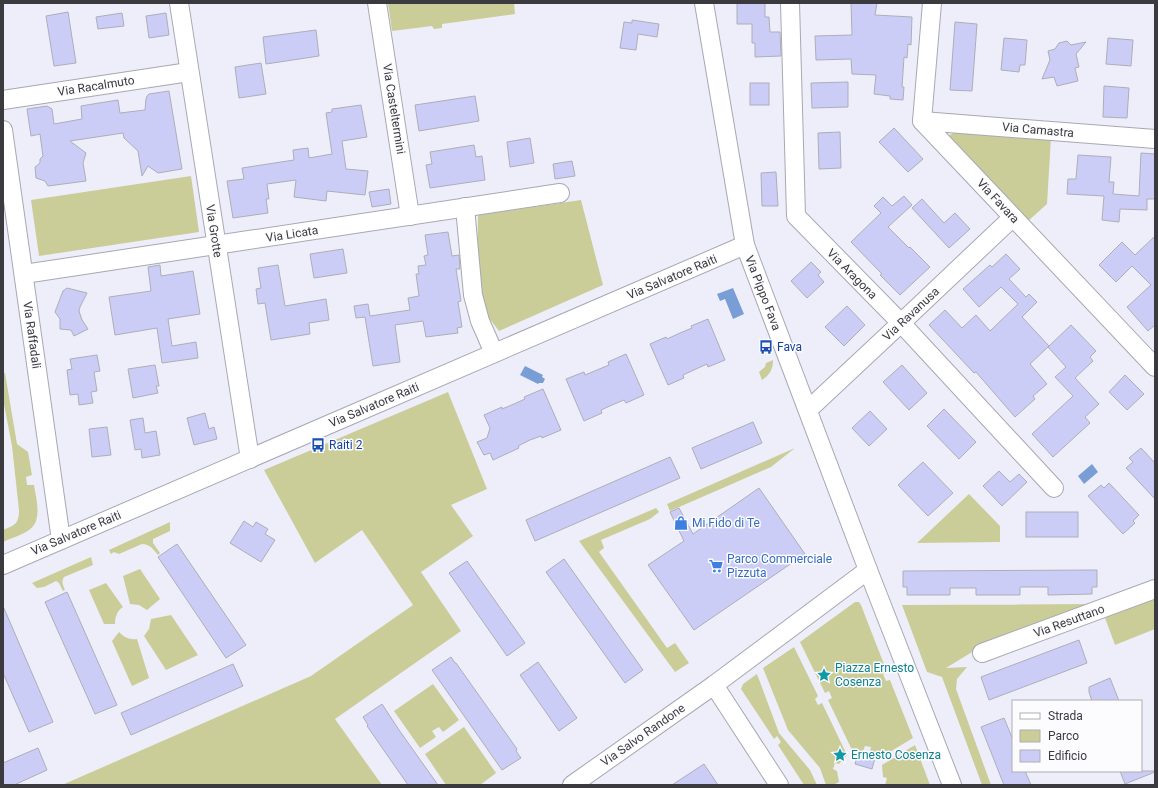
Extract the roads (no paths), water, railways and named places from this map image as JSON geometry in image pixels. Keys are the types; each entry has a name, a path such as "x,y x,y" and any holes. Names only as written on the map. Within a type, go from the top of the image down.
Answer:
{"street":[{"name":"Via Grotte","path":"179,3 250,459"},
{"name":"Via Casteltermini","path":"377,3 410,216"},
{"name":"Via Pippo Fava","path":"704,3 745,245 868,570 952,785"},
{"name":"Via Aragona","path":"790,3 796,216 901,323 1054,488"},
{"path":"922,121 932,3"},
{"name":"Via Racalmuto","path":"3,100 190,72"},
{"name":"Via Camastra","path":"922,121 1155,139"},
{"name":"Via Favara","path":"922,121 1155,367"},
{"name":"Via Raffadali","path":"3,130 62,540"},
{"name":"Via Licata","path":"24,274 560,193"},
{"path":"465,207 474,295 480,321 494,353"},
{"name":"Via Ravanusa","path":"808,410 1013,217"},
{"name":"Via Salvatore Raiti","path":"3,565 745,245"},
{"name":"Via Salvo Randone","path":"572,785 714,685 868,570"},
{"name":"Via Resuttano","path":"982,653 1155,589"},
{"path":"714,685 779,785"}],"water":[{"path":"733,288 744,314 733,319 725,299 720,301 717,294"},
{"path":"525,366 543,375 542,377 545,379 543,383 538,384 520,375"},
{"path":"1092,464 1098,472 1084,484 1078,476"}],"place":[{"name":"Fava","path":"766,347"},
{"name":"Raiti 2","path":"318,445"},
{"name":"Mi Fido di Te","path":"681,523"},
{"name":"Parco Commerciale Pizzuta","path":"716,566"},
{"name":"Piazza Ernesto Cosenza","path":"824,675"},
{"name":"Ernesto Cosenza","path":"840,755"}]}
